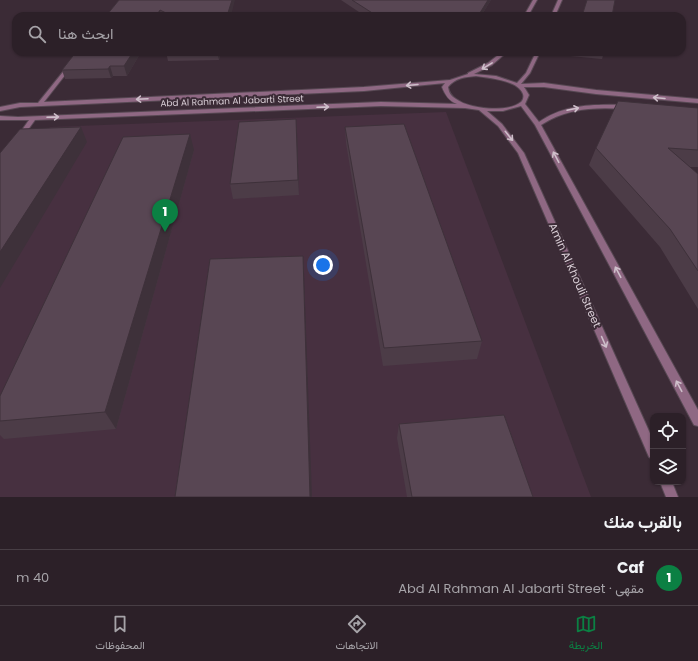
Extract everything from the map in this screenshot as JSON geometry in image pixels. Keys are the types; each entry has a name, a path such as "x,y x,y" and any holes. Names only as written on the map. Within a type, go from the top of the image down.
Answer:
{"street":[{"path":"528,12 535,0"},
{"path":"555,12 560,0"},
{"path":"40,104 78,56"},
{"path":"467,76 490,64 500,56"},
{"path":"518,86 528,73 536,56"},
{"path":"451,81 445,87 447,95 457,103 465,106 481,109 505,110 522,104 526,97 526,93 518,86 494,77 467,76"},
{"name":"Abd Al Rahman Al Jabarti Street","path":"0,109 13,106 40,104 364,89 451,81 467,76"},
{"path":"518,86 544,85 596,92 698,101"},
{"name":"Abd Al Rahman Al Jabarti Street","path":"0,118 34,118 381,104 465,106"},
{"path":"522,104 538,125 698,421"},
{"path":"538,125 555,114 579,108 603,106 629,107"},
{"name":"Amin Al Khouli Street","path":"481,109 500,125 521,153 651,449"},
{"path":"17,140 34,118"},
{"path":"667,485 672,497"}],"shaded area":[{"path":"446,112 591,497 0,497 0,197 50,127"}],"building":[{"path":"119,0 232,0 228,12 164,12 160,10 159,12 109,12"},
{"path":"352,0 488,0 480,12 371,12"},
{"path":"587,0 615,0 613,12 583,12"},
{"path":"73,56 130,56 124,66 110,66 108,69 62,70"},
{"path":"618,101 698,108 698,150 668,148 698,174 698,271 670,229 596,148"},
{"path":"296,119 298,180 230,184 239,122"},
{"path":"404,124 482,341 384,348 345,127"},
{"path":"81,127 0,252 0,153 20,129"},
{"path":"190,134 105,412 0,421 0,396 123,137"},
{"path":"303,256 310,497 175,497 210,259"},
{"path":"504,415 533,497 412,497 399,424"}],"place":[{"name":"Caf","path":"165,232"}]}
